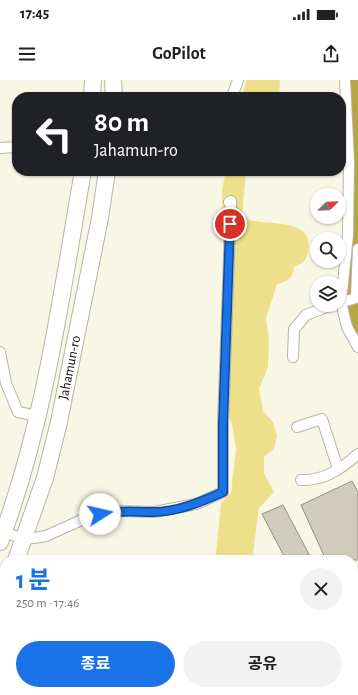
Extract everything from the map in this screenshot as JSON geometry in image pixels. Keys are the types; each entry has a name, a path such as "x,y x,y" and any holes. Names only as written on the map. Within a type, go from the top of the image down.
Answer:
{"main road":[{"path":"92,92 93,80"},
{"path":"114,80 114,92"},
{"name":"Jahamun-ro","path":"1,535 24,471 38,416 71,249 82,176"},
{"name":"Jahamun-ro","path":"18,555 45,478 59,422 107,176"}],"street":[{"path":"234,92 238,80"},
{"path":"345,80 346,92"},
{"path":"341,276 348,235 349,162 346,100"},
{"path":"0,148 12,147"},
{"path":"1,535 24,539 46,536 86,518 115,511 154,512 196,504 223,492 223,417 231,201 229,202"},
{"path":"346,301 356,298 358,249"},
{"path":"293,357 294,330 306,316 316,312"},
{"path":"341,312 358,348"},
{"path":"0,352 6,383 18,412 38,416"},
{"path":"297,427 322,419 338,469"},
{"path":"302,480 313,480 326,476 358,454"}],"shaded area":[{"path":"246,80 280,80 279,92 243,92"},
{"path":"356,80 358,80 358,152 354,139"},
{"path":"225,176 246,176 242,214 250,220 258,222 289,225 298,228 305,233 308,241 308,252 305,260 294,267 289,279 277,284 266,318 269,340 268,367 259,389 263,411 273,422 277,436 274,449 264,457 264,473 274,492 259,508 253,555 217,555 216,553 221,503 231,493 236,449 232,424 226,410 222,190"},
{"path":"358,181 358,335 351,322 346,300 347,261"}],"building":[{"path":"352,481 358,492 358,555 324,555 301,505"},
{"path":"283,505 309,555 283,555 262,514"}],"waterway":[{"path":"352,242 357,147 358,80"}],"route":[{"path":"100,514 115,511 154,512 196,504 223,492 223,424 230,224"}]}
